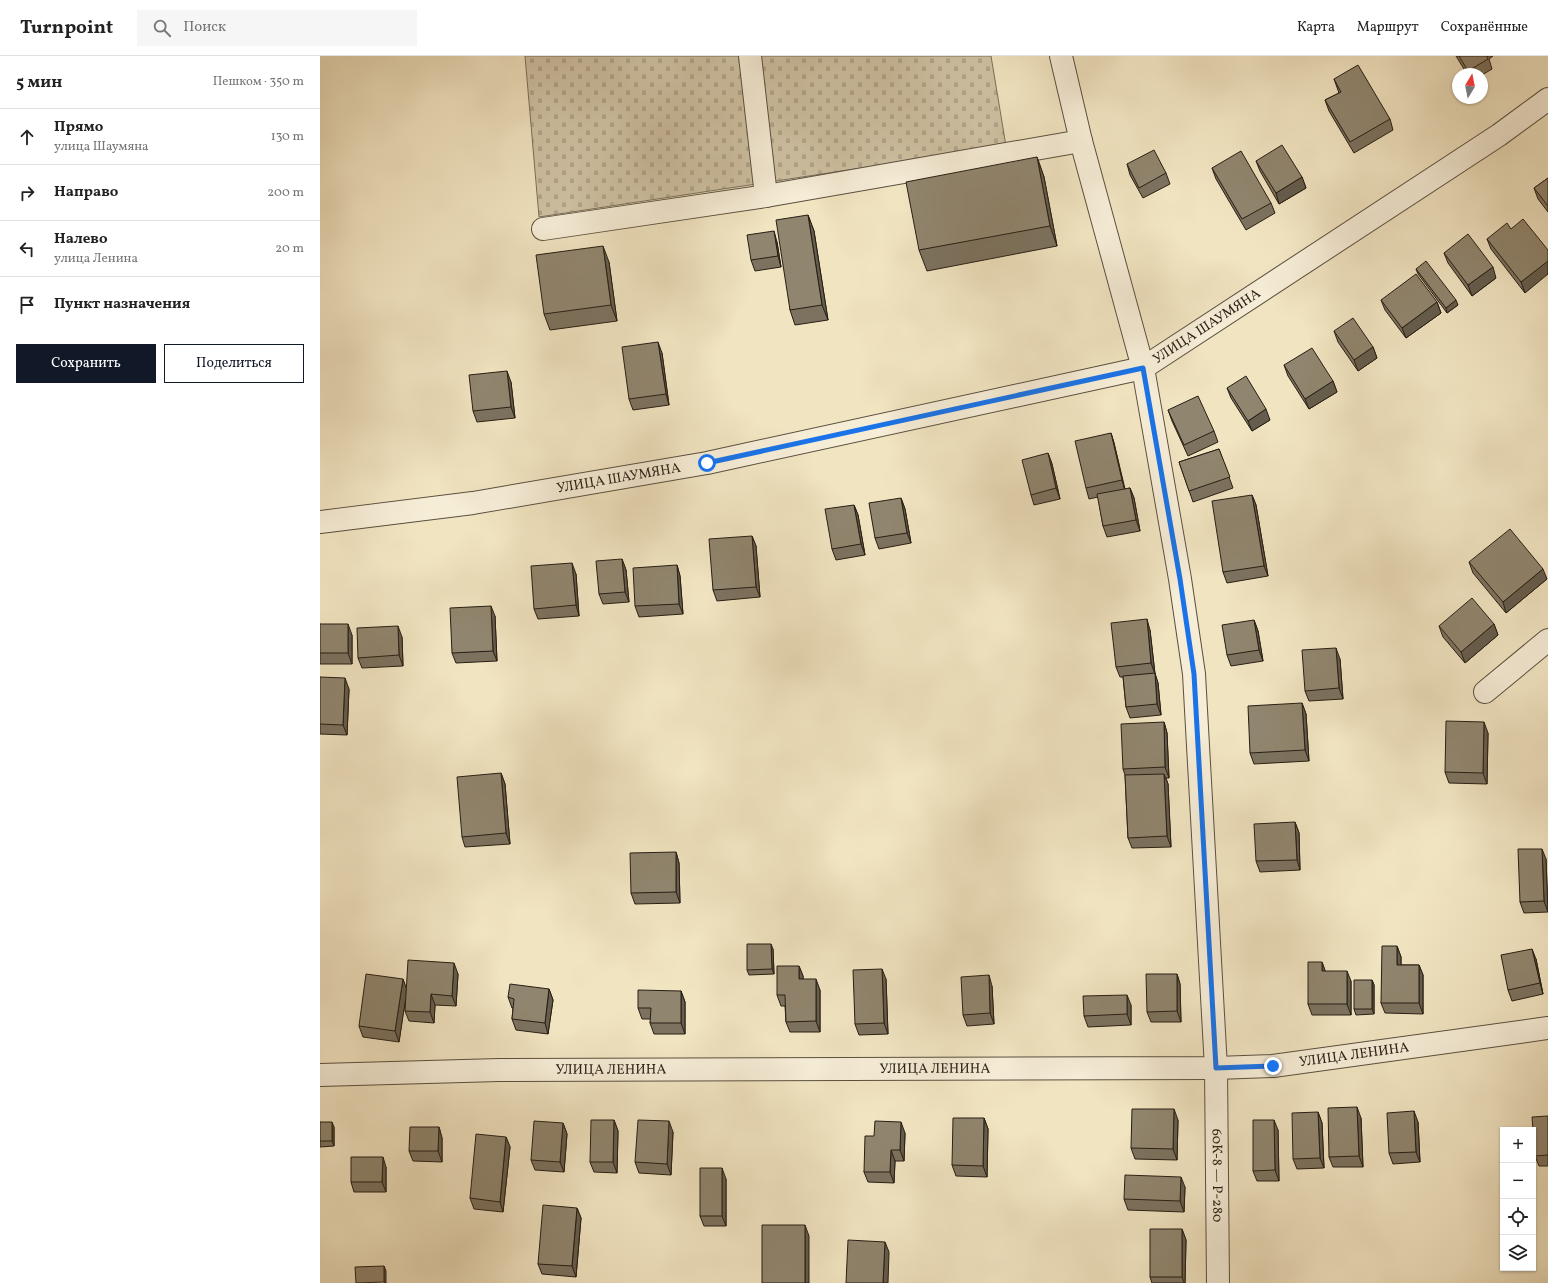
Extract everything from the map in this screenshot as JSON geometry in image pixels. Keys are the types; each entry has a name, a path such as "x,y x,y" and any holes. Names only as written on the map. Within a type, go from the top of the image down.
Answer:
{"street":[{"path":"750,56 766,196"},
{"name":"60К-8 — Р-280","path":"1061,56 1081,141 1143,368 1180,579 1194,674 1216,1068 1218,1283"},
{"name":"УЛИЦА ШАУМЯНА","path":"320,522 473,503 707,463 1143,368 1500,135 1548,99"},
{"path":"543,229 766,196 1081,141"},
{"path":"1485,692 1548,640"},
{"name":"УЛИЦА ЛЕНИНА","path":"320,1075 499,1070 1216,1068 1273,1066 1548,1028"}],"green space":[{"path":"525,56 991,56 1006,146 539,217"}],"building":[{"path":"1459,56 1487,56 1488,59 1473,68 1466,68"},
{"path":"1358,65 1390,119 1350,142 1325,100 1341,92 1334,79"},
{"path":"1282,145 1302,177 1276,193 1256,161"},
{"path":"1154,150 1166,173 1139,188 1127,164"},
{"path":"1241,151 1271,203 1242,219 1212,168"},
{"path":"1037,157 1050,226 919,250 906,182"},
{"path":"1548,178 1548,206 1534,188"},
{"path":"808,215 822,305 790,310 776,220"},
{"path":"1523,219 1548,250 1548,261 1521,282 1487,239 1507,223 1511,229"},
{"path":"774,231 778,256 751,260 747,235"},
{"path":"1468,234 1493,267 1468,285 1444,253"},
{"path":"603,246 611,305 544,314 536,255"},
{"path":"1426,261 1456,300 1446,308 1416,269"},
{"path":"1416,274 1437,302 1402,328 1381,300"},
{"path":"1353,318 1373,347 1354,360 1334,331"},
{"path":"658,342 666,394 629,399 622,347"},
{"path":"1312,348 1333,381 1305,399 1284,365"},
{"path":"507,371 511,407 473,411 469,375"},
{"path":"1246,376 1266,409 1248,421 1227,388"},
{"path":"1198,396 1214,431 1184,445 1168,410"},
{"path":"1111,433 1122,480 1086,488 1075,441"},
{"path":"1219,449 1230,477 1189,491 1179,462"},
{"path":"1048,453 1056,488 1031,495 1022,460"},
{"path":"1130,488 1136,520 1103,526 1097,494"},
{"path":"1252,495 1264,566 1223,572 1212,501"},
{"path":"901,498 907,533 875,538 869,503"},
{"path":"854,505 861,544 832,549 825,509"},
{"path":"1510,529 1543,569 1503,602 1469,562"},
{"path":"752,536 756,587 713,590 709,539"},
{"path":"622,559 625,592 599,594 596,561"},
{"path":"572,563 576,605 534,609 531,566"},
{"path":"677,565 679,604 635,606 633,568"},
{"path":"1472,598 1494,624 1461,652 1439,626"},
{"path":"491,606 493,651 452,653 450,608"},
{"path":"1147,619 1151,663 1116,667 1111,623"},
{"path":"1254,620 1259,650 1227,655 1222,625"},
{"path":"320,624 348,624 348,653 320,653"},
{"path":"398,626 399,655 358,658 357,628"},
{"path":"1336,648 1339,688 1305,691 1302,650"},
{"path":"1155,673 1157,704 1126,707 1123,676"},
{"path":"320,677 345,678 343,725 320,724"},
{"path":"1302,703 1305,750 1250,753 1248,706"},
{"path":"1446,721 1484,722 1483,773 1445,772"},
{"path":"1164,722 1165,767 1123,769 1121,724"},
{"path":"501,773 506,833 462,837 457,777"},
{"path":"1164,774 1167,836 1128,838 1125,775"},
{"path":"1295,822 1297,860 1256,861 1254,824"},
{"path":"1518,849 1542,849 1544,901 1520,902"},
{"path":"676,852 676,892 631,893 630,853"},
{"path":"747,944 771,944 772,969 747,970"},
{"path":"1382,946 1397,946 1397,965 1419,965 1419,1003 1381,1003"},
{"path":"1532,949 1540,983 1508,990 1501,955"},
{"path":"408,960 454,963 452,996 431,994 430,1012 405,1011"},
{"path":"1308,962 1322,962 1322,971 1347,971 1347,1004 1308,1004"},
{"path":"777,966 799,966 799,979 816,979 816,1021 786,1022 785,995 777,995"},
{"path":"882,969 884,1023 855,1024 853,970"},
{"path":"366,974 403,979 395,1031 359,1026"},
{"path":"1146,974 1177,974 1177,1011 1147,1012"},
{"path":"989,975 990,1013 963,1015 961,977"},
{"path":"1354,980 1372,980 1372,1009 1354,1009"},
{"path":"510,984 549,989 545,1023 512,1019 514,999 508,997"},
{"path":"638,990 681,991 681,1023 650,1023 651,1008 638,1008"},
{"path":"1127,995 1127,1014 1084,1016 1083,996"},
{"path":"1357,1107 1359,1156 1329,1157 1328,1108"},
{"path":"1132,1109 1174,1109 1173,1149 1131,1148"},
{"path":"1414,1111 1416,1152 1389,1153 1387,1113"},
{"path":"1318,1112 1320,1158 1293,1159 1292,1113"},
{"path":"1548,1116 1548,1155 1536,1156 1536,1127 1533,1127 1532,1117"},
{"path":"953,1118 984,1118 983,1166 952,1165"},
{"path":"591,1120 614,1120 613,1162 590,1162"},
{"path":"638,1120 669,1121 667,1164 635,1162"},
{"path":"1253,1120 1274,1120 1275,1170 1253,1171"},
{"path":"534,1121 563,1123 560,1162 531,1160"},
{"path":"875,1121 901,1122 900,1150 891,1150 890,1172 864,1172 865,1136 874,1136"},
{"path":"320,1122 332,1122 332,1141 320,1141"},
{"path":"410,1127 439,1127 438,1151 409,1151"},
{"path":"476,1134 506,1137 500,1202 470,1198"},
{"path":"351,1157 383,1157 382,1182 351,1182"},
{"path":"700,1168 722,1168 722,1216 700,1216"},
{"path":"1125,1175 1181,1177 1180,1201 1124,1199"},
{"path":"543,1205 577,1208 572,1266 538,1264"},
{"path":"762,1225 805,1225 805,1283 762,1283"},
{"path":"1150,1229 1182,1229 1182,1277 1150,1277"},
{"path":"848,1240 885,1242 883,1283 846,1283"},
{"path":"384,1266 384,1282 356,1283 355,1267"}],"route":[{"path":"707,463 1143,368 1180,579 1194,674 1216,1068 1273,1066"}]}
